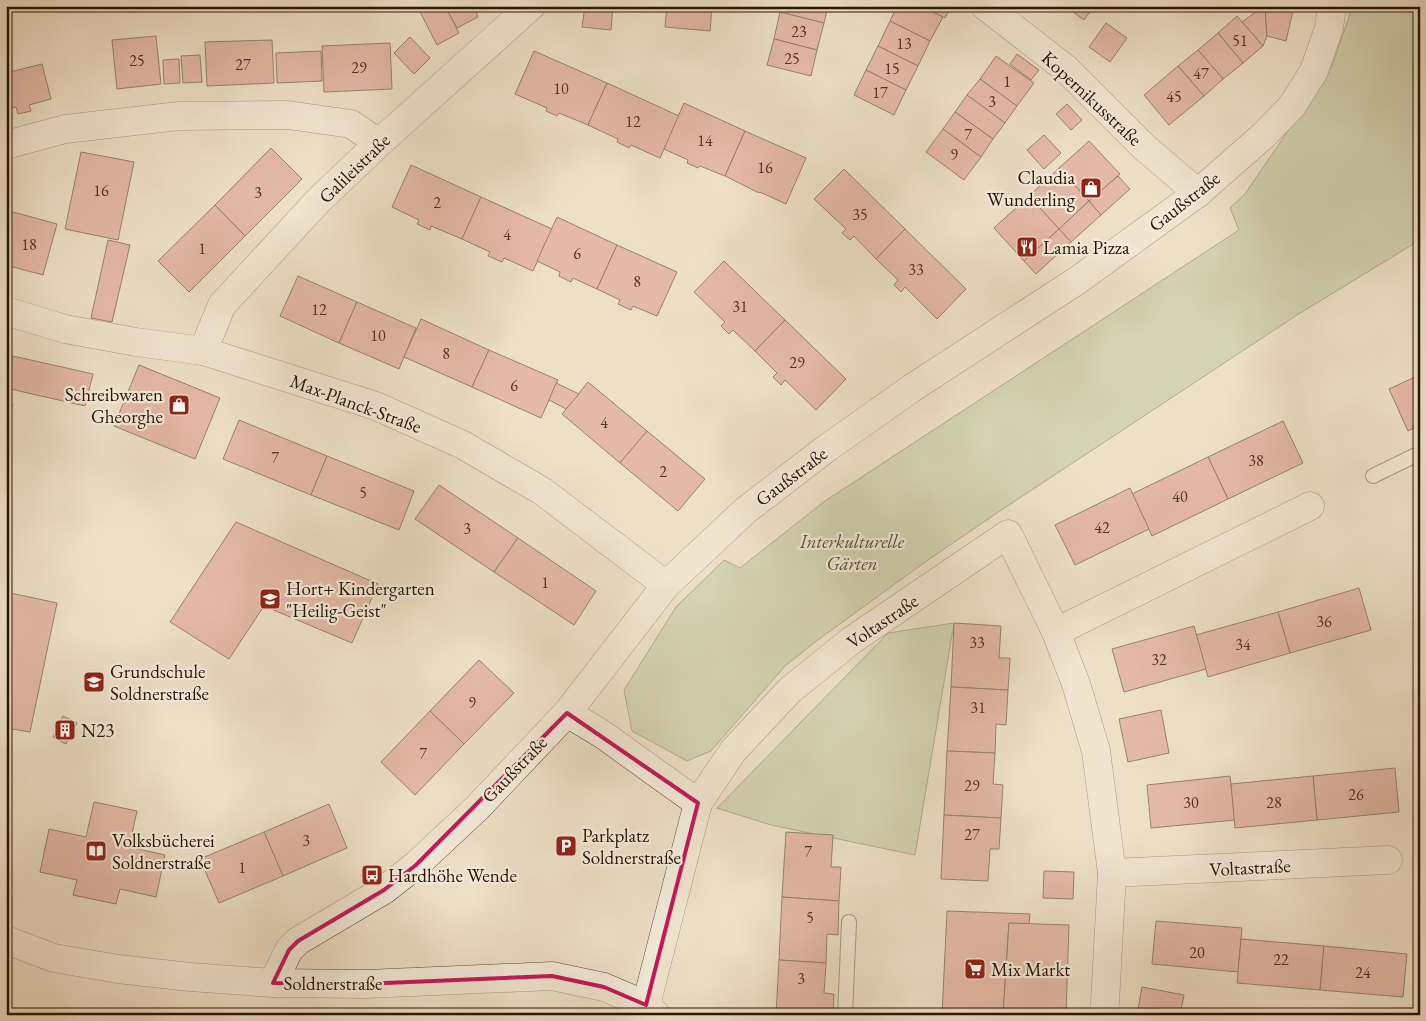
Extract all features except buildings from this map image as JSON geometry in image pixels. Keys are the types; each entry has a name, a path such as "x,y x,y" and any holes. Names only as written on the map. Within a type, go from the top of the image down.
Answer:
{"street":[{"name":"Galileistraße","path":"203,351 222,305 319,200 379,142 531,6"},
{"name":"Kopernikusstraße","path":"984,6 1065,68 1144,146 1198,193"},
{"name":"Gaußstraße","path":"273,983 289,950 298,940 384,890 416,865 477,808 567,713 666,585 746,510 827,448 912,388 1078,280 1198,193 1264,134 1292,106 1314,71 1329,28 1332,6"},
{"path":"6,145 66,129 179,116 288,115 352,124 379,142"},
{"name":"Max-Planck-Straße","path":"6,312 65,329 136,342 203,351 376,406 463,445 542,491 666,585"},
{"path":"1056,632 1310,506"},
{"name":"Voltastraße","path":"651,1010 698,802 733,751 790,690 852,640 1008,534 1056,632 1076,684 1096,752 1112,873 1103,1015"},
{"path":"567,713 602,734 698,802"},
{"name":"Voltastraße","path":"1112,873 1388,860"},
{"name":"Soldnerstraße","path":"6,940 54,958 118,970 273,983 366,984 552,976 604,986 651,1010"}],"lane":[{"path":"1373,476 1420,452"},
{"path":"844,1015 849,922"}],"highlighted area":[{"path":"567,713 698,803 646,1005 604,987 552,976 338,985 273,983 289,950 298,941 384,890 416,865"}],"green space":[{"name":"Interkulturelle Gärten","path":"1350,6 1420,6 1420,240 1297,315 928,560 785,666 711,751 687,761 632,731 624,690 676,607 724,560 740,568 825,501 1239,230 1230,208 1245,194 1332,66 1350,14"},
{"path":"954,623 915,855 771,825 717,808 888,633"}],"place":[{"name":"Claudia Wunderling","path":"1091,188"},
{"name":"Lamia Pizza","path":"1027,247"},
{"name":"Schreibwaren Gheorghe","path":"179,405"},
{"name":"Hort+ Kindergarten \"Heilig-Geist\"","path":"270,599"},
{"name":"Grundschule Soldnerstraße","path":"94,682"},
{"name":"N23","path":"65,730"},
{"name":"Parkplatz Soldnerstraße","path":"566,846"},
{"name":"Volksbücherei Soldnerstraße","path":"96,851"},
{"name":"Hardhöhe Wende","path":"372,875"},
{"name":"Mix Markt","path":"975,969"}]}
